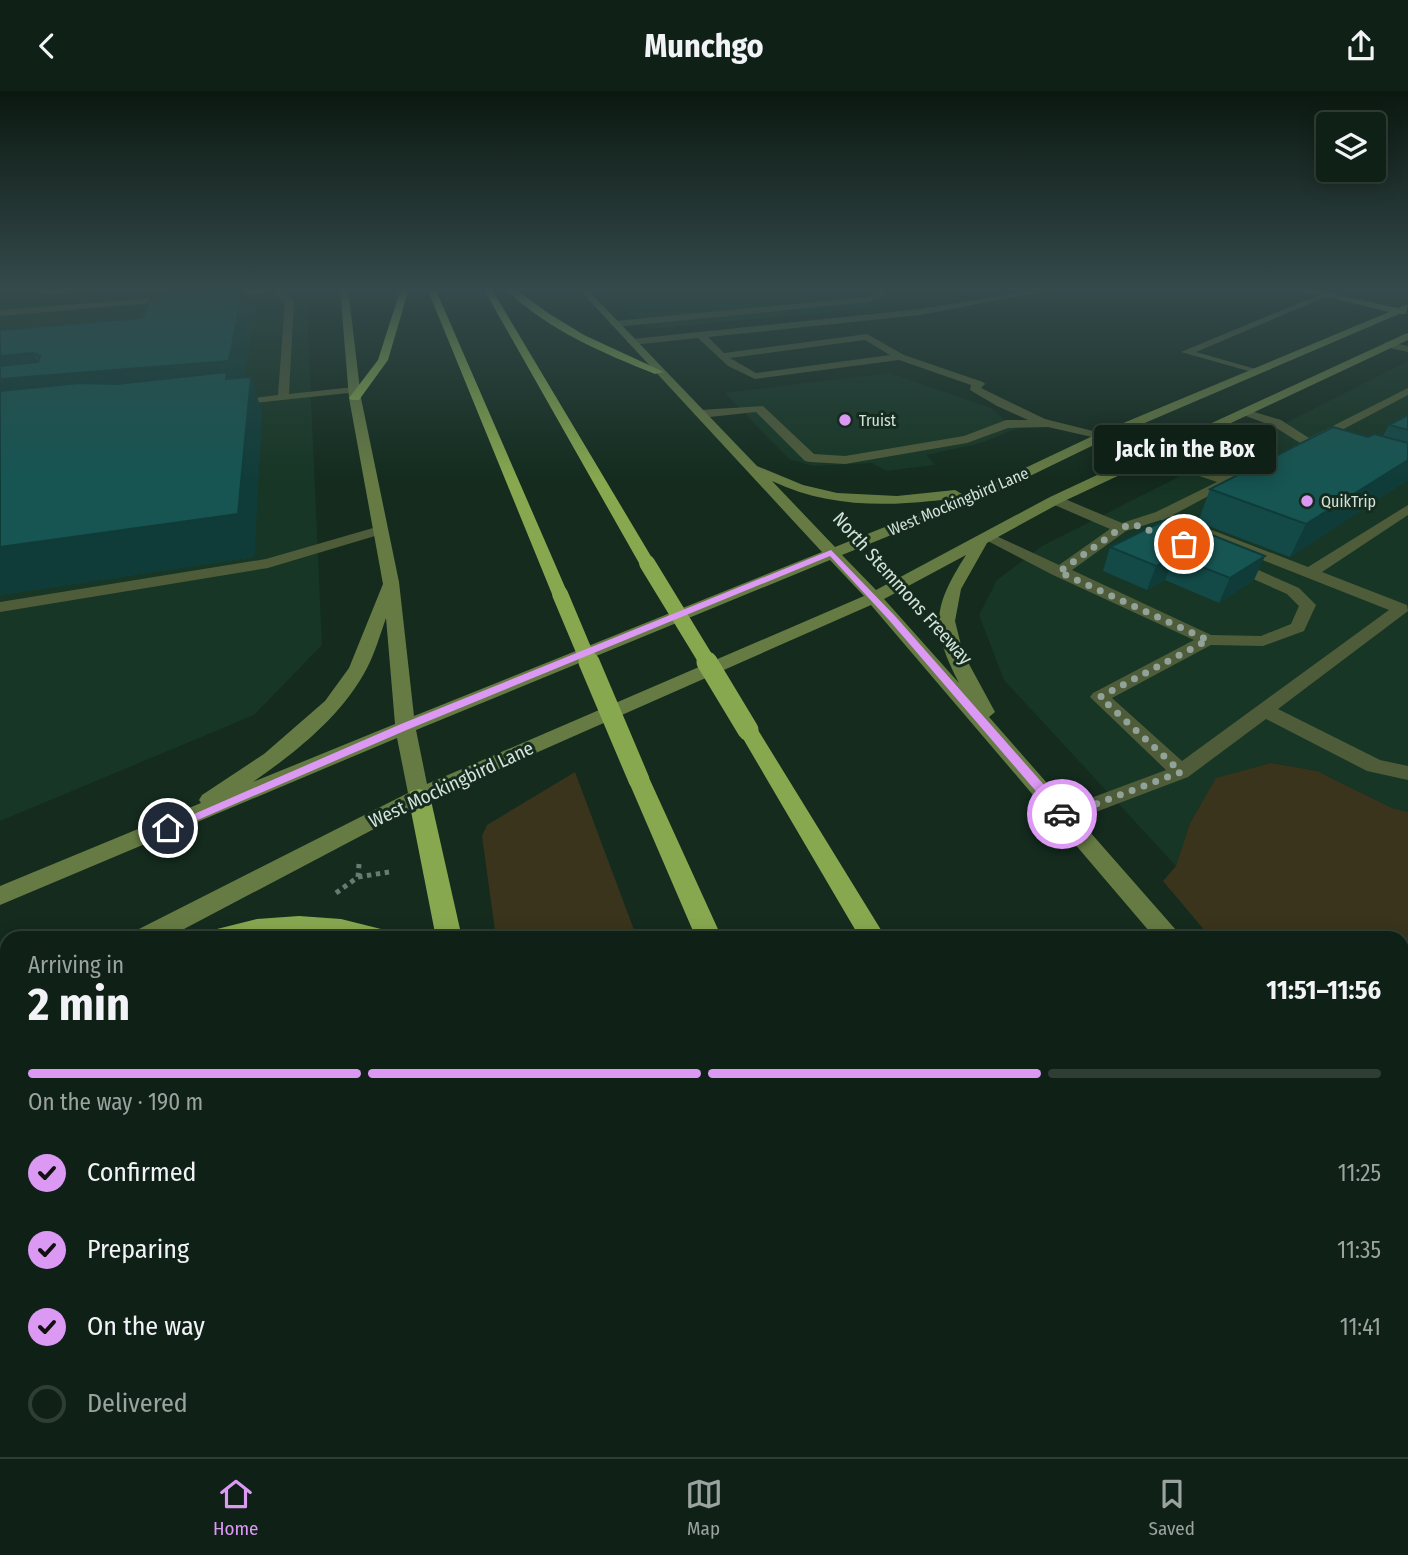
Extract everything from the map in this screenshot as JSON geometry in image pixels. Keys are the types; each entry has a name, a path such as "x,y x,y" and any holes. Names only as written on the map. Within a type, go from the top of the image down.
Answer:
{"highway":[{"path":"355,394 383,360 386,352"},
{"path":"458,352 559,594 706,931"},
{"path":"524,352 869,931"},
{"path":"609,352 659,372"},
{"path":"419,796 448,931"},
{"path":"262,931 293,926 350,931"}],"main road":[{"path":"351,352 355,394 391,582 405,727 419,796"},
{"name":"North Stemmons Freeway","path":"641,352 874,598 1164,931"},
{"name":"West Mockingbird Lane","path":"0,896 831,552 992,489 1101,437 1304,352"},
{"name":"West Mockingbird Lane","path":"158,931 419,796 874,598 1055,500 1375,352"},
{"path":"1101,437 1154,456"},
{"path":"750,467 799,488 851,499 914,501 992,489"},
{"path":"983,539 952,590 946,633 964,676 1010,756"},
{"path":"144,838 215,797 268,760 317,720 357,670 391,582"}],"lane":[{"path":"283,399 286,352"},
{"path":"717,352 738,370 755,376 900,357"},
{"path":"721,356 754,352"},
{"path":"891,352 979,384 974,388 1000,404 1048,423 1101,437"},
{"path":"1187,352 1255,372"},
{"path":"1303,446 1408,391"},
{"path":"215,406 355,394"},
{"path":"699,414 760,408 810,458 845,460 967,439 1006,425 1048,423"},
{"path":"1244,413 1277,423 1303,446 1334,450"},
{"path":"1154,456 1228,481"},
{"path":"1059,572 1127,526 1161,515 1251,471"},
{"path":"1055,500 1127,526 1158,534"},
{"path":"1310,573 1408,509"},
{"path":"1161,515 1404,610"},
{"path":"0,607 268,563 380,530"},
{"path":"983,539 1208,640 1263,641 1298,627 1308,605 1293,591 1222,559"},
{"path":"1064,816 1181,772 1404,610"},
{"path":"1181,772 1100,697 1208,640"},
{"path":"1264,710 1374,766 1408,773"}],"path":[{"path":"358,877 359,864"},
{"path":"335,894 358,877 389,872"}],"shaded area":[{"path":"0,352 309,352 322,645 254,715 0,821"},
{"path":"1408,361 1408,812 1392,808 1317,771 1271,763 1216,779 1190,823 1176,866 1004,680 979,615 997,580 1042,546"},
{"path":"890,373 991,408 1015,429 981,443 926,455 935,465 886,471 872,463 813,466 789,459 725,393"},
{"path":"1271,763 1317,771 1392,808 1408,812 1408,931 1205,931 1163,881 1176,866 1190,823 1216,778"},
{"path":"575,772 634,931 495,931 482,836 487,825"}],"building":[{"path":"0,352 231,352 229,361 0,379 0,366 38,362 40,356 33,353 0,356"},
{"path":"227,372 226,379 251,377 238,514 0,547 0,391 79,383 117,384"},
{"path":"1408,415 1408,430 1389,425"},
{"path":"1333,427 1368,437 1374,434 1408,443 1408,460 1306,524 1210,489"},
{"path":"1169,518 1265,556 1230,578 1174,556 1156,566 1110,547"}],"way so far":[{"path":"1062,814 1064,816 1181,772 1100,697 1208,640 1059,572 1121,528 1133,524 1184,544"}],"place":[{"name":"Truist","path":"845,420"},
{"name":"QuikTrip","path":"1307,501"},
{"name":"Jack in the Box","path":"1184,544"}],"route":[{"path":"168,828 405,727 831,552 892,618 1062,814"}]}
